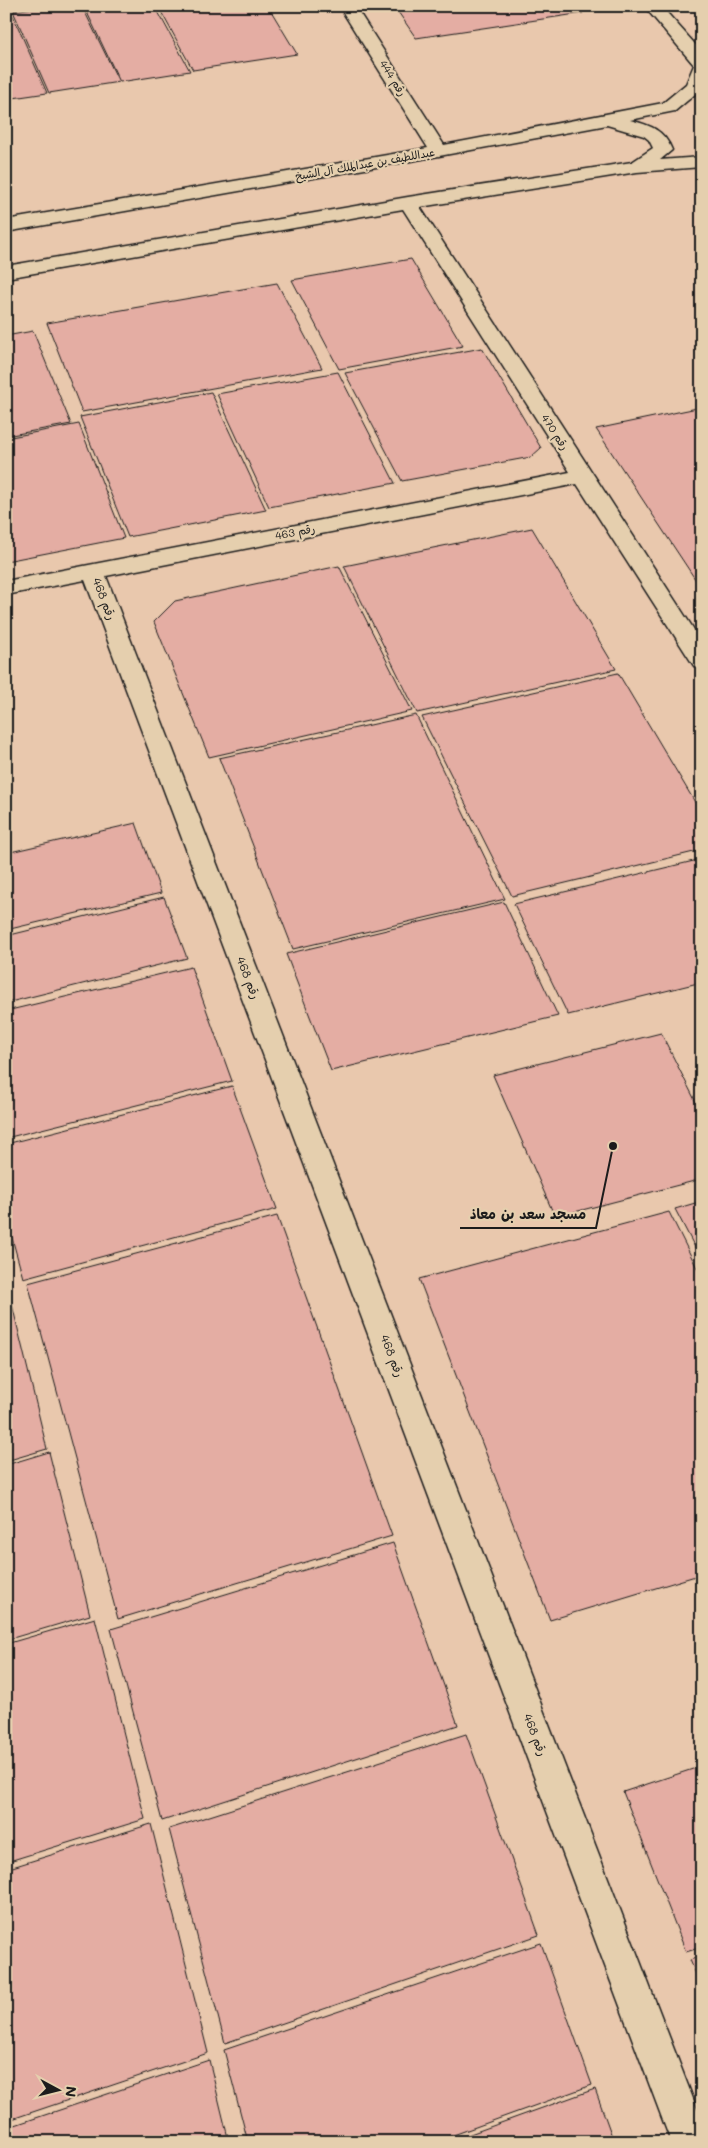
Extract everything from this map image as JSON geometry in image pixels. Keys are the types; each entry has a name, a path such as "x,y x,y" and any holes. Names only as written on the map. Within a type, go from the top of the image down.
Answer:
{"street":[{"name":"رقم 444","path":"347,6 439,151"},
{"path":"652,6 702,64"},
{"name":"عبداللطيف بن عبدالملك آل الشيخ","path":"6,226 439,151 669,107 694,86 702,64"},
{"path":"606,120 652,131 661,142 663,150 637,167"},
{"path":"6,272 408,203 637,167 702,162"},
{"name":"رقم 470","path":"408,203 702,661"},
{"name":"رقم 463","path":"6,588 583,476"},
{"name":"رقم 468","path":"93,571 690,2142"}],"building":[{"path":"48,6 82,6 119,82 49,93 13,11"},
{"path":"84,6 155,6 190,71 120,82"},
{"path":"158,6 268,6 297,54 193,70"},
{"path":"394,6 577,6 583,13 416,38"},
{"path":"11,11 47,93 6,99 6,12"},
{"path":"411,259 463,346 339,369 292,280"},
{"path":"277,283 322,368 82,412 47,323"},
{"path":"33,331 71,424 6,436 6,336"},
{"path":"482,348 541,448 531,457 402,481 345,373"},
{"path":"338,372 395,483 269,507 217,394"},
{"path":"211,392 266,510 128,537 80,417"},
{"path":"702,407 702,584 699,585 596,429"},
{"path":"79,424 124,538 6,561 6,438"},
{"path":"532,528 616,669 417,713 344,566"},
{"path":"339,566 412,711 209,757 154,622 175,601"},
{"path":"618,673 702,814 702,850 512,896 422,717"},
{"path":"416,715 505,899 293,949 219,758"},
{"path":"136,823 161,893 6,930 6,853"},
{"path":"702,859 702,982 568,1015 514,904"},
{"path":"164,897 187,958 6,1003 6,936"},
{"path":"504,902 558,1016 331,1071 286,954"},
{"path":"191,967 232,1081 6,1138 6,1011"},
{"path":"661,1033 702,1114 702,1179 555,1217 493,1075"},
{"path":"232,1086 277,1209 23,1278 6,1216 6,1144"},
{"path":"702,1201 702,1261 675,1209"},
{"path":"669,1212 702,1278 702,1574 550,1620 419,1279"},
{"path":"277,1216 392,1536 118,1619 28,1283"},
{"path":"8,1288 47,1449 6,1461 6,1289"},
{"path":"49,1452 90,1615 6,1640 6,1465"},
{"path":"393,1543 458,1725 162,1821 111,1629"},
{"path":"95,1618 145,1819 6,1862 6,1644"},
{"path":"466,1734 539,1935 225,2043 169,1829"},
{"path":"702,1766 702,1947 686,1952 623,1792"},
{"path":"151,1824 208,2053 6,2121 6,1869"},
{"path":"541,1943 592,2085 434,2142 248,2142 224,2050"},
{"path":"702,1956 702,1988 690,1960"},
{"path":"209,2060 229,2142 6,2142 6,2128"},
{"path":"595,2089 614,2142 448,2142"}],"place":[{"name":"مسجد سعد بن معاذ","path":"613,1146"}]}
